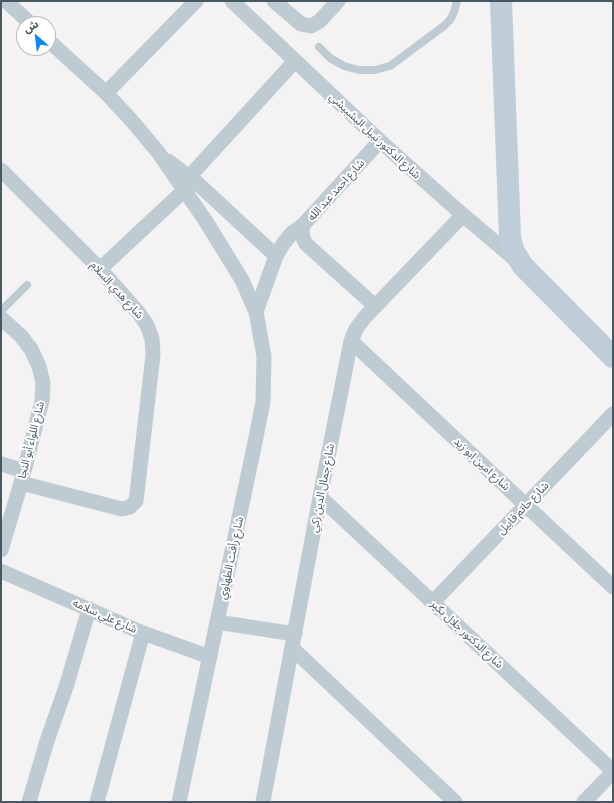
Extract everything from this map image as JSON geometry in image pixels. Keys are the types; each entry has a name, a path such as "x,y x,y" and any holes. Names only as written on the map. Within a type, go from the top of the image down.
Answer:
{"street":[{"path":"106,93 196,1"},
{"name":"شارع الدكتور نبيل البشبيشي","path":"232,1 380,141 523,266 613,357"},
{"path":"274,1 301,24 311,26 320,21 338,1"},
{"name":"شارع الدكتور نبيل البشبيشي","path":"502,1 510,237 514,252 523,266"},
{"path":"11,2 24,16"},
{"name":"شارع رأفت الطهاوي","path":"56,47 106,93 158,152 189,183 276,256"},
{"path":"100,269 189,183 295,61"},
{"name":"شارع احمد عبد الله","path":"375,306 306,244 302,238 302,232 303,225 380,141"},
{"name":"شارع هدي السلام","path":"1,170 100,269 138,312 147,325 152,339 153,354 136,501 130,507 122,509 23,477"},
{"name":"شارع رأفت الطهاوي","path":"179,802 263,402 264,356 256,312 242,280 224,250 189,183"},
{"name":"شارع جمال الدين زكي","path":"265,801 320,497 352,341 356,329 375,306 463,215"},
{"name":"شارع رأفت الطهاوي","path":"256,312 276,256 292,233 303,225"},
{"name":"شارع اللواء أبو النجا","path":"1,318 20,335 31,349 39,366 43,383 42,402 23,477 1,550"},
{"name":"شارع امين ابو زيد","path":"352,341 613,587"},
{"name":"شارع حاتم قابيل","path":"433,602 613,414"},
{"path":"1,464 23,477"},
{"name":"شارع الدكتور جلال بكير","path":"320,497 613,771"},
{"name":"شارع علي سلامه","path":"1,571 144,633 210,657"},
{"path":"29,802 47,741 67,684 89,609"},
{"path":"217,622 293,641 455,802"},
{"path":"97,802 144,633"},
{"path":"584,802 613,771"}],"lane":[{"path":"319,47 330,58 344,66 359,70 375,70 390,66 444,26 450,20 457,1"},
{"path":"1,310 27,285"}]}
